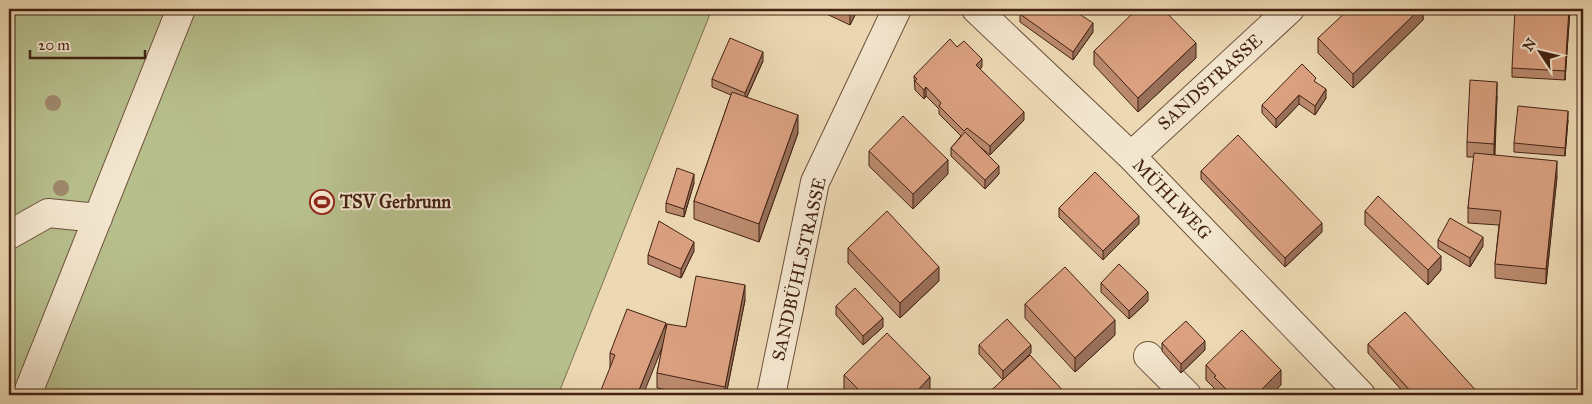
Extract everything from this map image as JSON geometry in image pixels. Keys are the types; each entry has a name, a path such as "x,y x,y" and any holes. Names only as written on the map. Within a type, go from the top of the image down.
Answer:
{"street":[{"path":"27,395 181,9"},
{"name":"SANDBÜHLSTRASSE","path":"771,395 804,230 816,182 897,9"},
{"name":"MÜHLWEG","path":"976,9 1131,156 1361,395"},
{"name":"SANDSTRASSE","path":"1131,156 1290,9"},
{"path":"9,234 48,213 98,218"},
{"path":"1148,356 1187,395"}],"green space":[{"name":"TSV Gerbrunn","path":"9,9 712,9 558,395 9,395"}],"building":[{"path":"1024,9 1072,9 1093,23 1073,52 1020,14"},
{"path":"1137,9 1163,9 1196,43 1138,98 1094,51"},
{"path":"1349,9 1420,9 1353,74 1318,38"},
{"path":"1515,9 1569,9 1565,71 1512,68"},
{"path":"730,38 763,52 745,93 712,79"},
{"path":"950,39 957,47 964,41 982,59 976,65 1024,112 990,146 967,128 964,131 939,106 941,103 926,87 924,90 915,81 917,79 914,76"},
{"path":"1302,64 1316,78 1314,81 1326,89 1315,106 1299,95 1276,119 1262,105"},
{"path":"1470,80 1497,82 1494,144 1467,142"},
{"path":"732,92 798,115 759,224 694,201"},
{"path":"1518,106 1568,111 1565,148 1514,143"},
{"path":"903,116 948,160 913,194 869,151"},
{"path":"965,132 999,166 985,180 951,148"},
{"path":"1238,135 1322,223 1285,258 1201,171"},
{"path":"1474,153 1557,161 1546,269 1495,264 1501,211 1468,208"},
{"path":"677,168 694,174 684,209 666,203"},
{"path":"1095,172 1139,216 1103,251 1059,208"},
{"path":"1378,196 1441,256 1428,270 1365,211"},
{"path":"887,211 939,267 900,303 848,248"},
{"path":"1450,218 1483,237 1470,258 1438,240"},
{"path":"659,221 694,242 681,269 648,255"},
{"path":"1119,264 1148,292 1129,311 1101,283"},
{"path":"1065,267 1115,320 1075,358 1025,304"},
{"path":"696,276 745,285 725,387 657,373 667,324 686,327"},
{"path":"855,288 883,318 863,336 836,306"},
{"path":"627,309 666,323 637,395 599,395 615,355 610,353"},
{"path":"1405,312 1480,395 1414,395 1368,344"},
{"path":"1007,319 1031,345 1003,371 979,345"},
{"path":"1186,321 1205,341 1181,364 1162,343"},
{"path":"1242,330 1281,370 1256,395 1235,395 1230,390 1229,392 1214,377 1216,376 1206,365"},
{"path":"887,333 930,377 917,391 921,395 864,395 844,375"},
{"path":"1030,355 1067,395 986,395"}],"place":[{"name":"TSV Gerbrunn","path":"322,202"}]}
